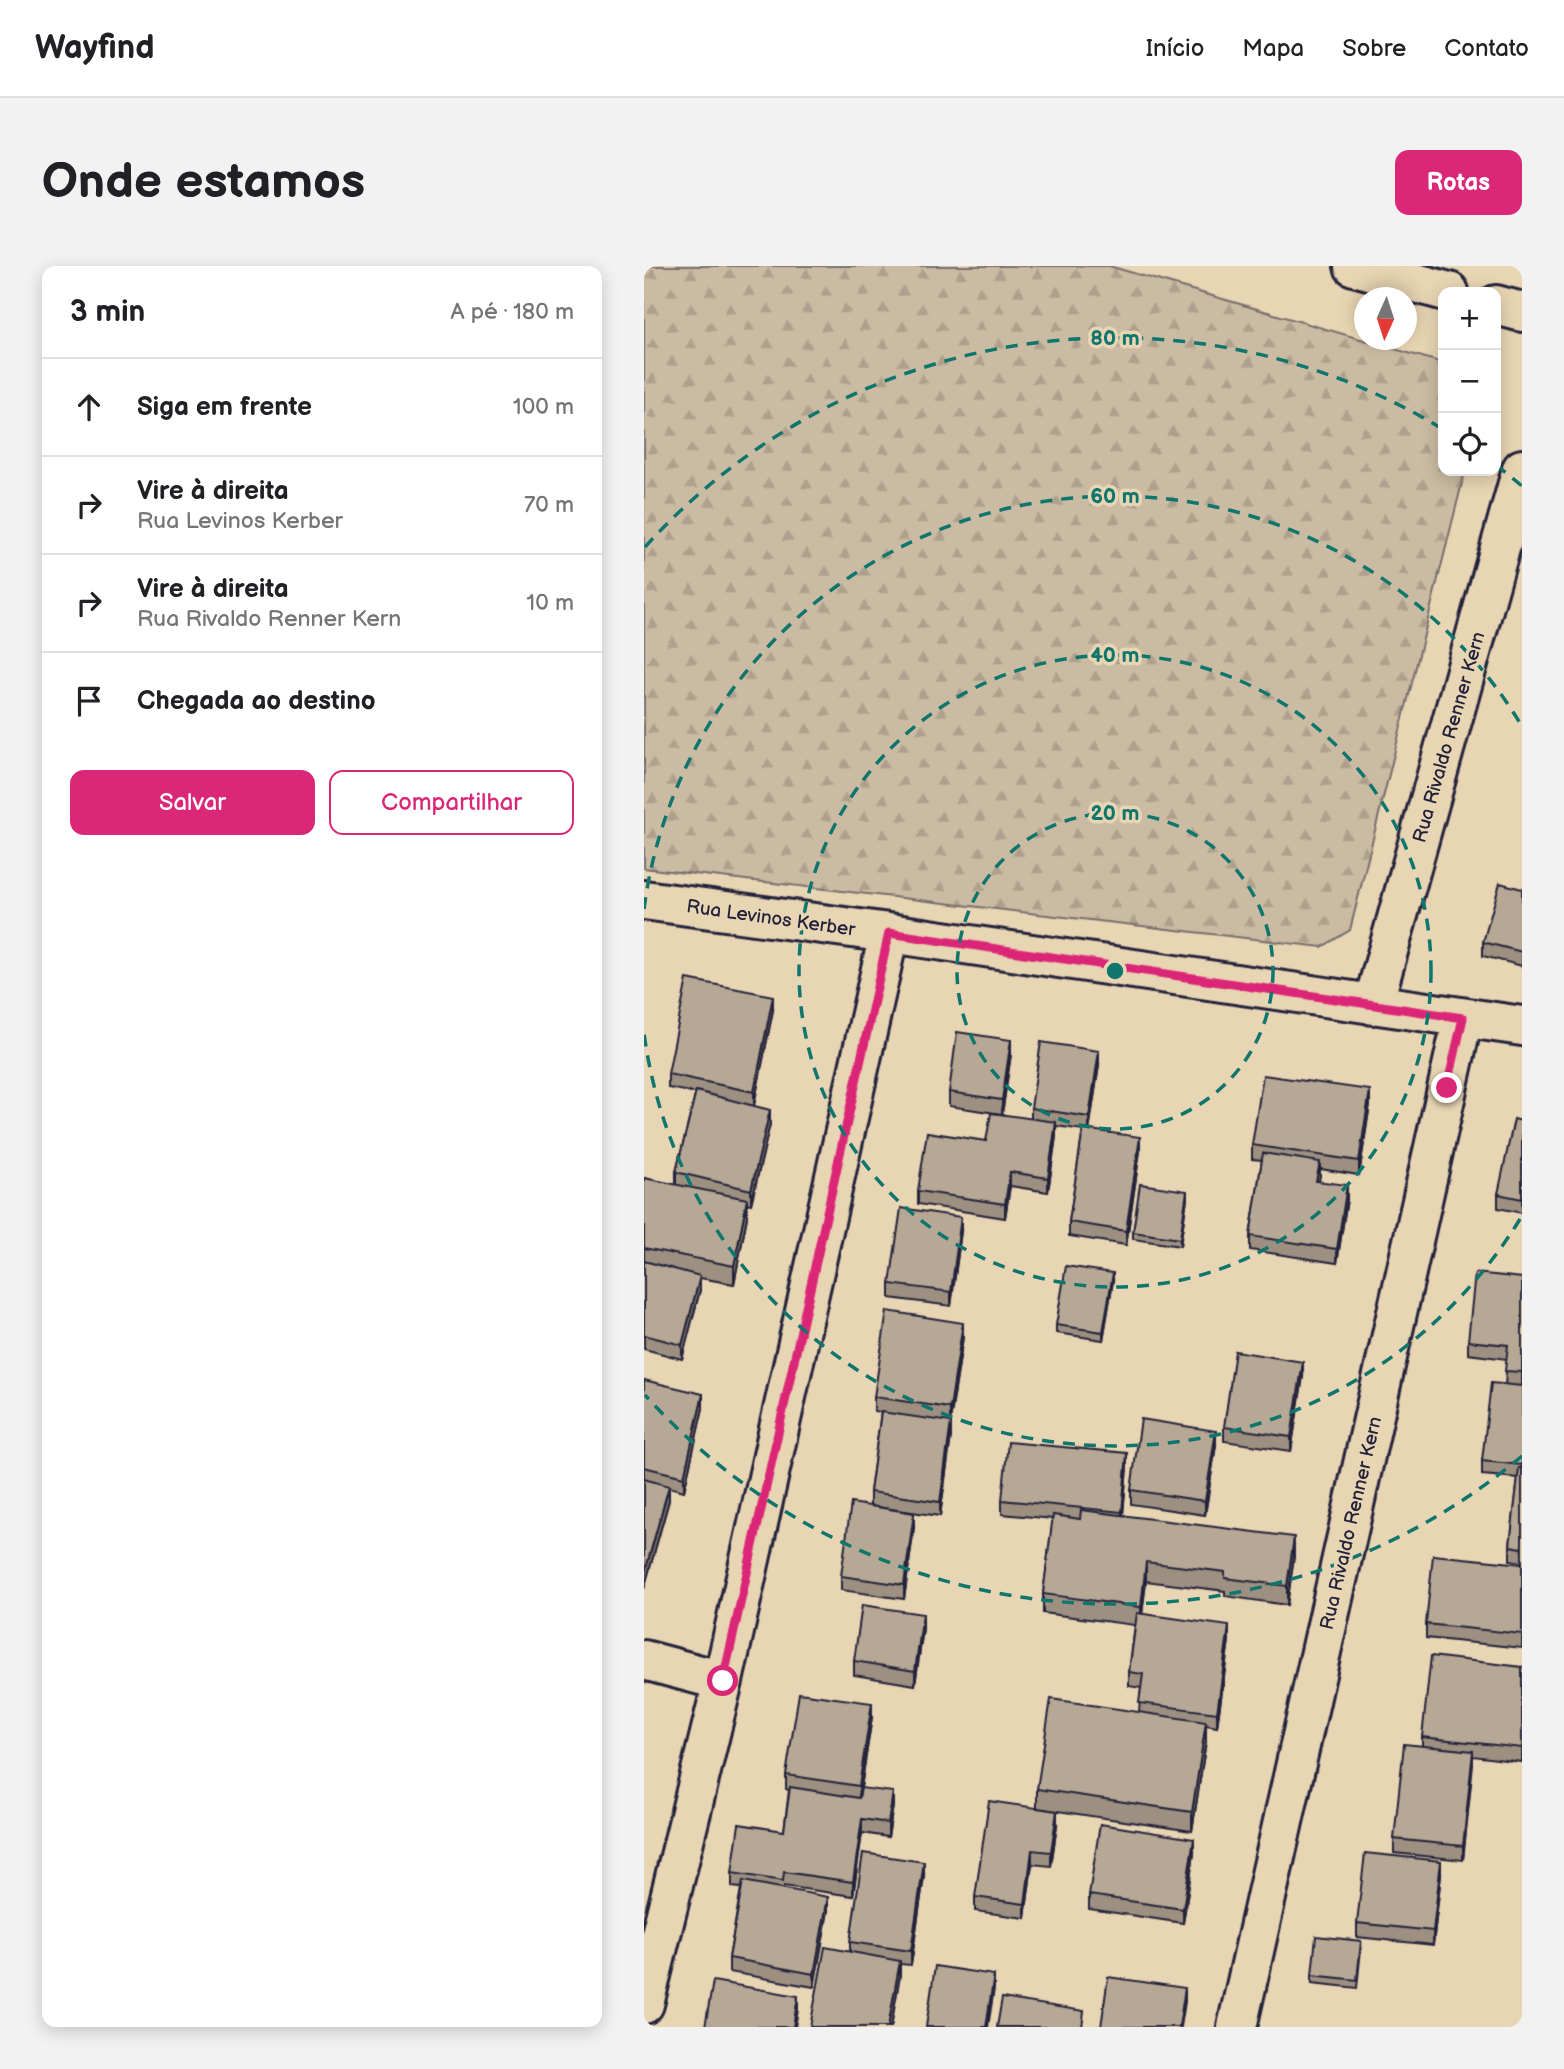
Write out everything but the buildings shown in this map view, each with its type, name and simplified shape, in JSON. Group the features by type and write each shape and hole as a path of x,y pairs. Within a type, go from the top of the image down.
{"street":[{"path":"1354,266 1438,289"},
{"path":"1501,306 1522,312"},
{"name":"Rua Rivaldo Renner Kern","path":"1373,1005 1522,469"},
{"name":"Rua Levinos Kerber","path":"644,900 889,933 1522,1026"},
{"path":"644,2004 723,1681 889,933"},
{"name":"Rua Rivaldo Renner Kern","path":"1237,2027 1463,1018"},
{"path":"644,1660 723,1681"}],"green space":[{"path":"644,266 1109,266 1354,337 1354,350 1398,350 1438,362 1438,476 1464,476 1350,930 1322,947 644,868"}],"route":[{"path":"723,1681 889,933 1463,1018 1447,1088"}]}
